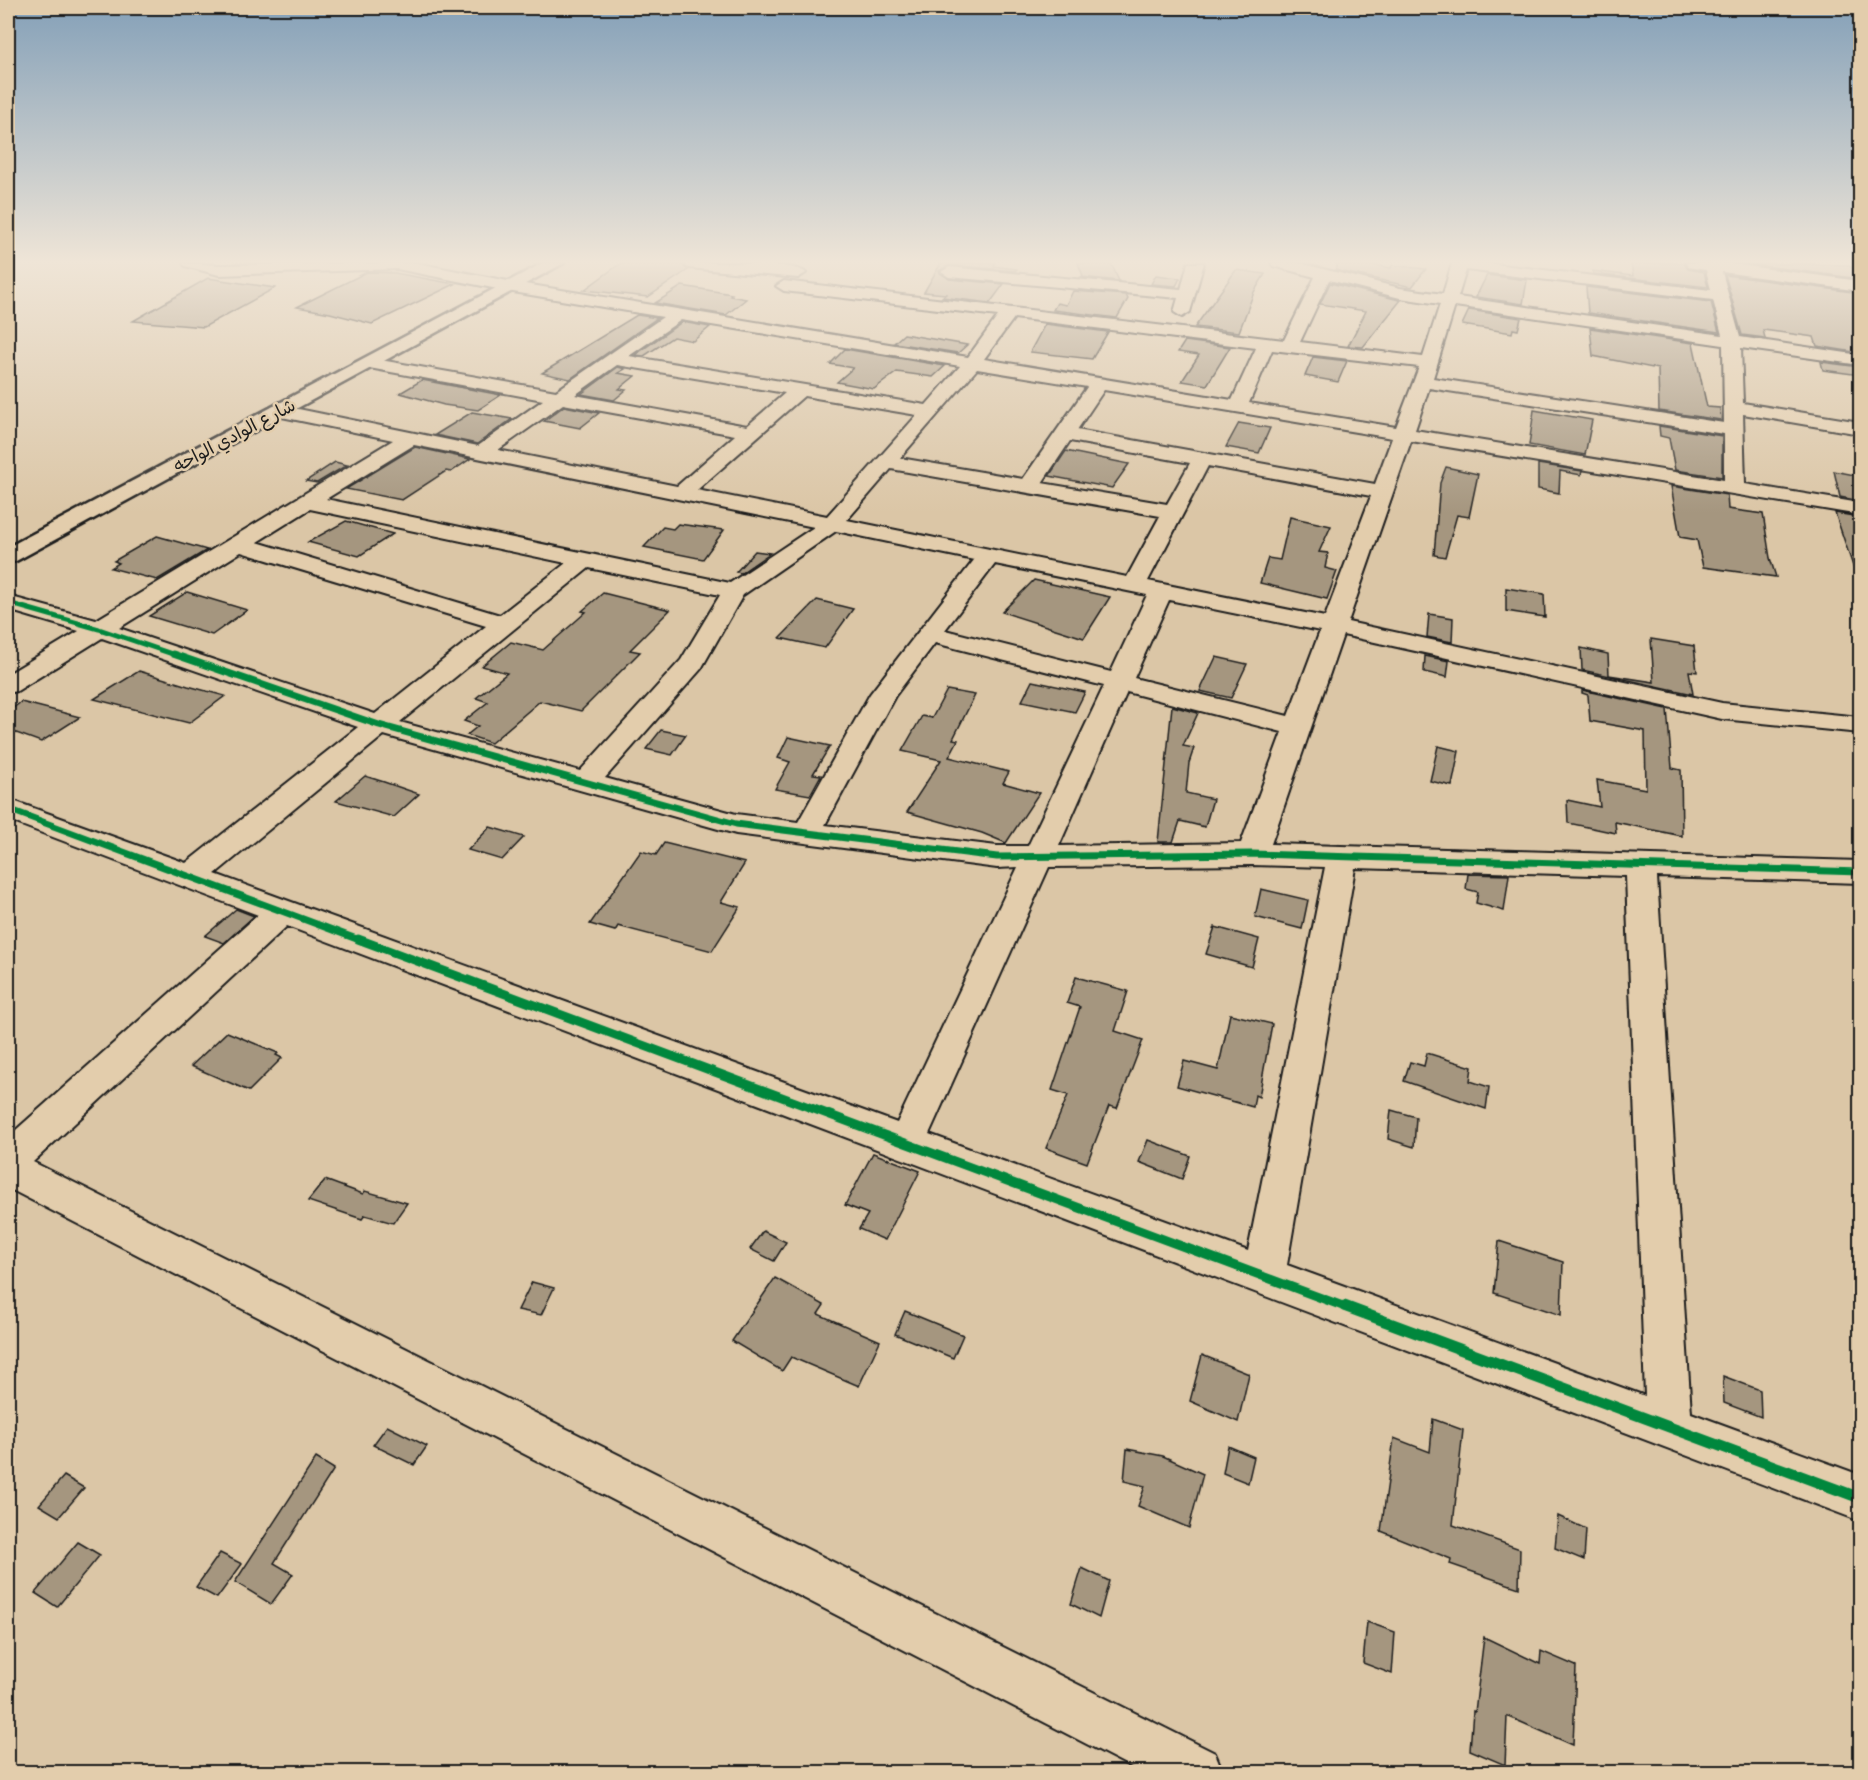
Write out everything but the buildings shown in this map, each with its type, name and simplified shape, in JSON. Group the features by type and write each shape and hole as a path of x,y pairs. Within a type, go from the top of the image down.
{"main road":[{"name":"شارع الوادي الواحه","path":"8,556 401,346"}],"street":[{"path":"482,452 633,346"},
{"path":"878,346 1860,509"},
{"path":"586,782 692,664 734,591 832,524 985,346"},
{"path":"1239,405 1265,346"},
{"path":"1289,346 1734,430"},
{"path":"1252,854 1434,346"},
{"path":"1732,346 1735,488"},
{"path":"1766,346 1860,360"},
{"path":"614,359 930,411"},
{"path":"369,363 750,432"},
{"path":"1029,486 1100,382"},
{"path":"681,493 799,390"},
{"path":"1733,407 1860,428"},
{"path":"279,411 1334,626 1722,711 1860,725"},
{"path":"1065,434 1383,492"},
{"path":"8,685 411,438"},
{"path":"906,1143 1119,682 1147,588 1174,512 1202,459"},
{"path":"886,462 1174,512"},
{"path":"307,502 734,591"},
{"path":"239,544 504,624"},
{"path":"806,833 883,694 989,556"},
{"path":"190,877 584,560"},
{"path":"8,603 99,629 379,725 736,824 997,857 1252,854 1860,872"},
{"path":"929,634 1298,727"},
{"path":"8,809 1860,1498"},
{"path":"1264,1276 1342,856"},
{"path":"1641,865 1669,1427"},
{"path":"8,1161 283,911"},
{"path":"8,1169 1196,1773"}],"cycle path":[{"path":"8,603 99,629 379,725 736,824 997,857 1252,854 1860,872"},
{"path":"8,809 1860,1498"}]}
